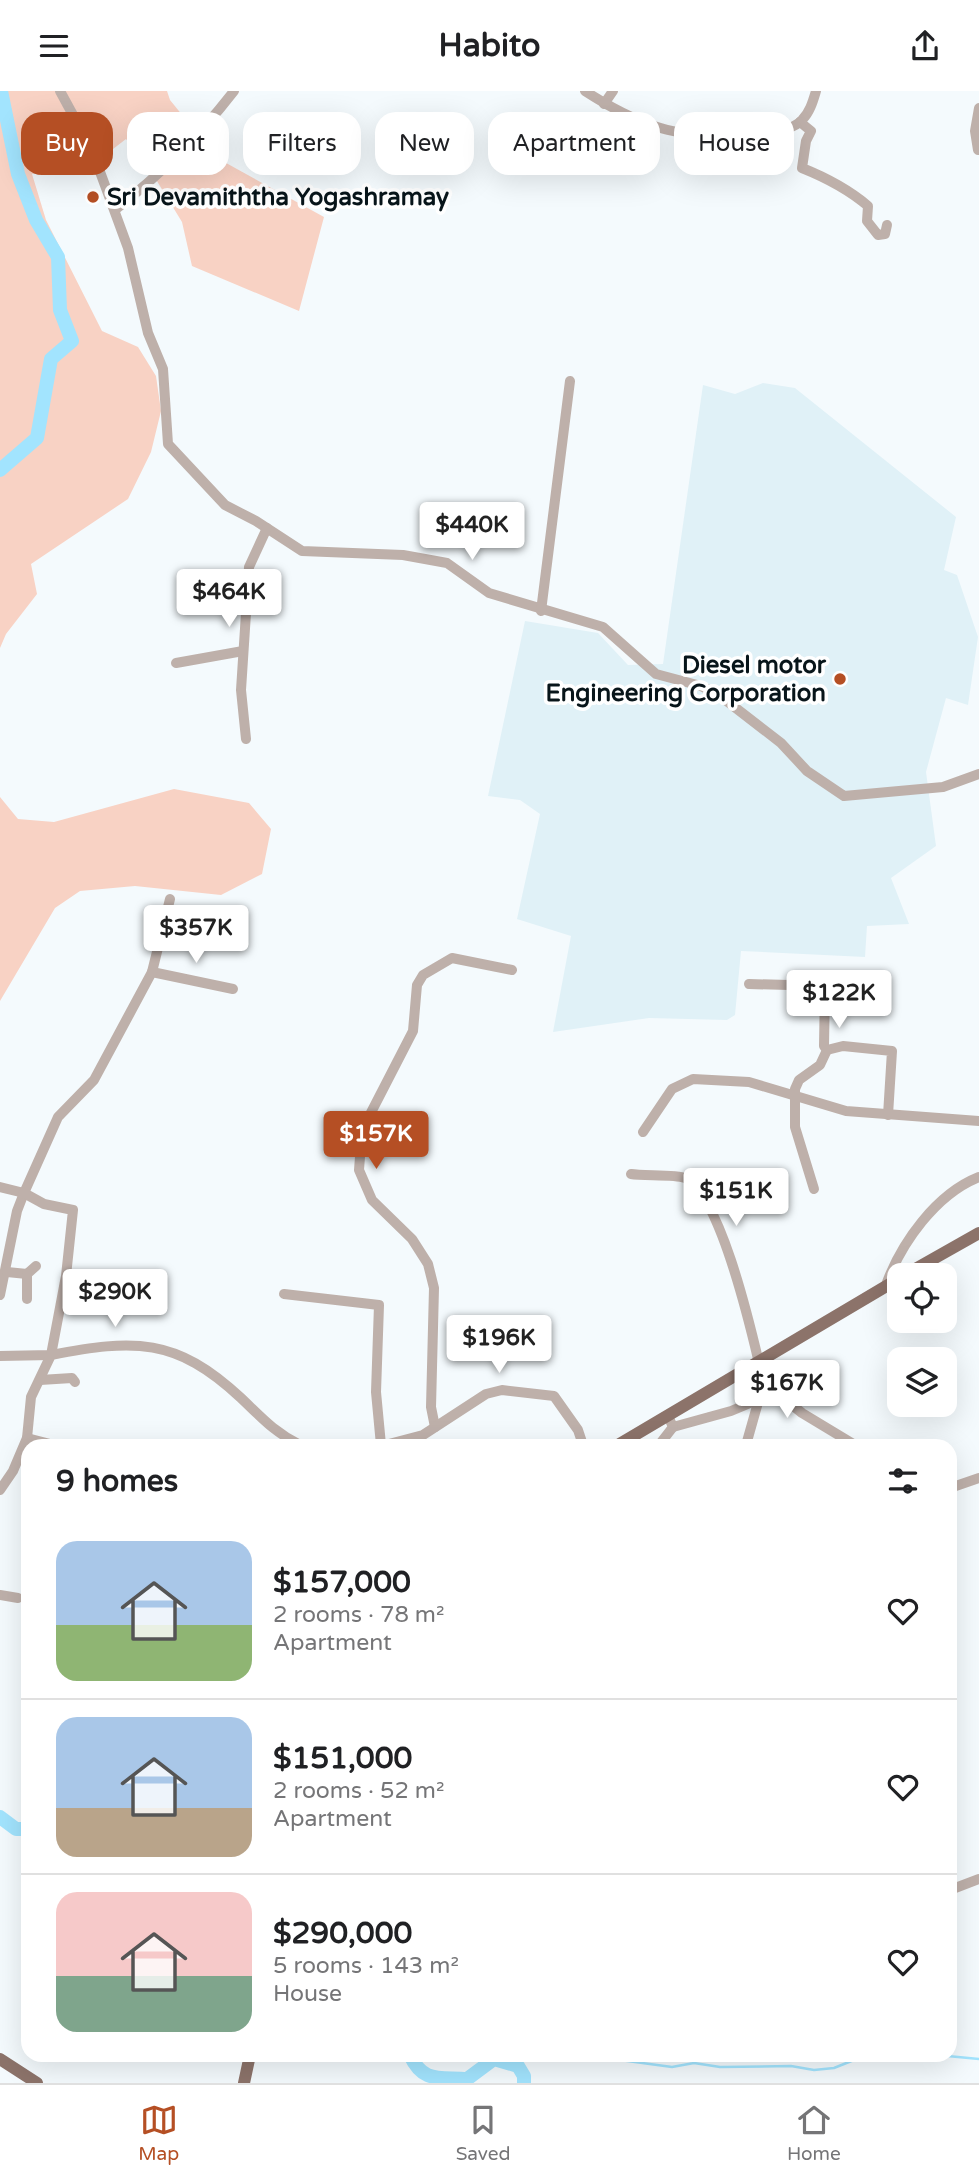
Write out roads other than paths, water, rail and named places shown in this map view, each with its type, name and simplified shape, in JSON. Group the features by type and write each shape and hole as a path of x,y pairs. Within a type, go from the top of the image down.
{"main road":[{"path":"926,1263 979,1233"},
{"path":"632,1439 671,1422 886,1285"},
{"path":"0,2059 37,2083"},
{"path":"244,2083 248,2062"}],"street":[{"path":"60,91 79,124 116,209 148,333 163,369 169,444 225,505 302,551 403,555 447,563 489,593 541,611 603,627 656,674 701,686 719,695 781,743 807,771 844,796 943,787 979,774"},
{"path":"116,209 144,187 209,122 234,91"},
{"path":"585,91 620,113 690,137 767,134 800,122 816,91"},
{"path":"604,104 613,91"},
{"path":"977,106 974,142 978,150"},
{"path":"800,122 811,131 806,141 802,168 834,181 868,206 867,221 878,235 885,234 887,225"},
{"path":"541,611 570,381"},
{"path":"246,739 241,690 249,567 267,528"},
{"path":"176,663 243,651"},
{"path":"0,1295 7,1272 17,1211 24,1193 58,1117 94,1080 152,972 170,899"},
{"path":"160,935 232,944"},
{"path":"435,1427 431,1407 433,1288 428,1264 412,1240 372,1200 359,1170 362,1130 413,1031 416,985 423,975 452,958 512,970"},
{"path":"152,972 233,989"},
{"path":"749,984 825,986 824,1046 827,1050"},
{"path":"827,1050 843,1046 892,1051 888,1115"},
{"path":"814,1189 794,1127 797,1097 795,1089 799,1080 820,1065 827,1050"},
{"path":"643,1132 672,1089 693,1079 749,1082 846,1111 979,1121"},
{"path":"631,1174 684,1178 696,1188 721,1231 763,1361 776,1392 802,1413 845,1439"},
{"path":"886,1285 894,1263 918,1228 959,1185 979,1177"},
{"path":"0,1187 24,1193 44,1204 73,1210 66,1276 51,1355 31,1397 27,1439"},
{"path":"7,1272 27,1274 36,1266"},
{"path":"27,1274 27,1299"},
{"path":"284,1294 379,1305 376,1392 382,1439"},
{"path":"0,1356 51,1355 109,1344 169,1349 192,1360 240,1397 275,1432 288,1439"},
{"path":"40,1380 72,1378 75,1382"},
{"path":"407,1439 423,1435 486,1394 502,1390 538,1392 554,1396 563,1405 581,1439"},
{"path":"662,1439 671,1422 776,1392"},
{"path":"748,1439 759,1399"},
{"path":"0,1490 21,1453"},
{"path":"957,1486 979,1478"},
{"path":"957,1490 963,1485"},
{"path":"0,1595 18,1598"},
{"path":"957,1887 979,1879"}],"waterway":[{"path":"0,470 37,438 51,359 72,341 60,310 58,257 36,220 18,174 1,91"},
{"path":"0,1817 16,1829 21,1829"},
{"path":"957,2057 979,2059"},
{"path":"414,2062 420,2070 432,2077 467,2079 490,2062"},
{"path":"504,2062 518,2066 524,2076 524,2083"},
{"path":"635,2062 672,2067 694,2063 720,2067 791,2066 814,2070 834,2068 849,2062"}],"place":[{"name":"Sri Devamiththa Yogashramay","path":"93,197"},
{"name":"Diesel motor Engineering Corporation","path":"840,679"}]}
